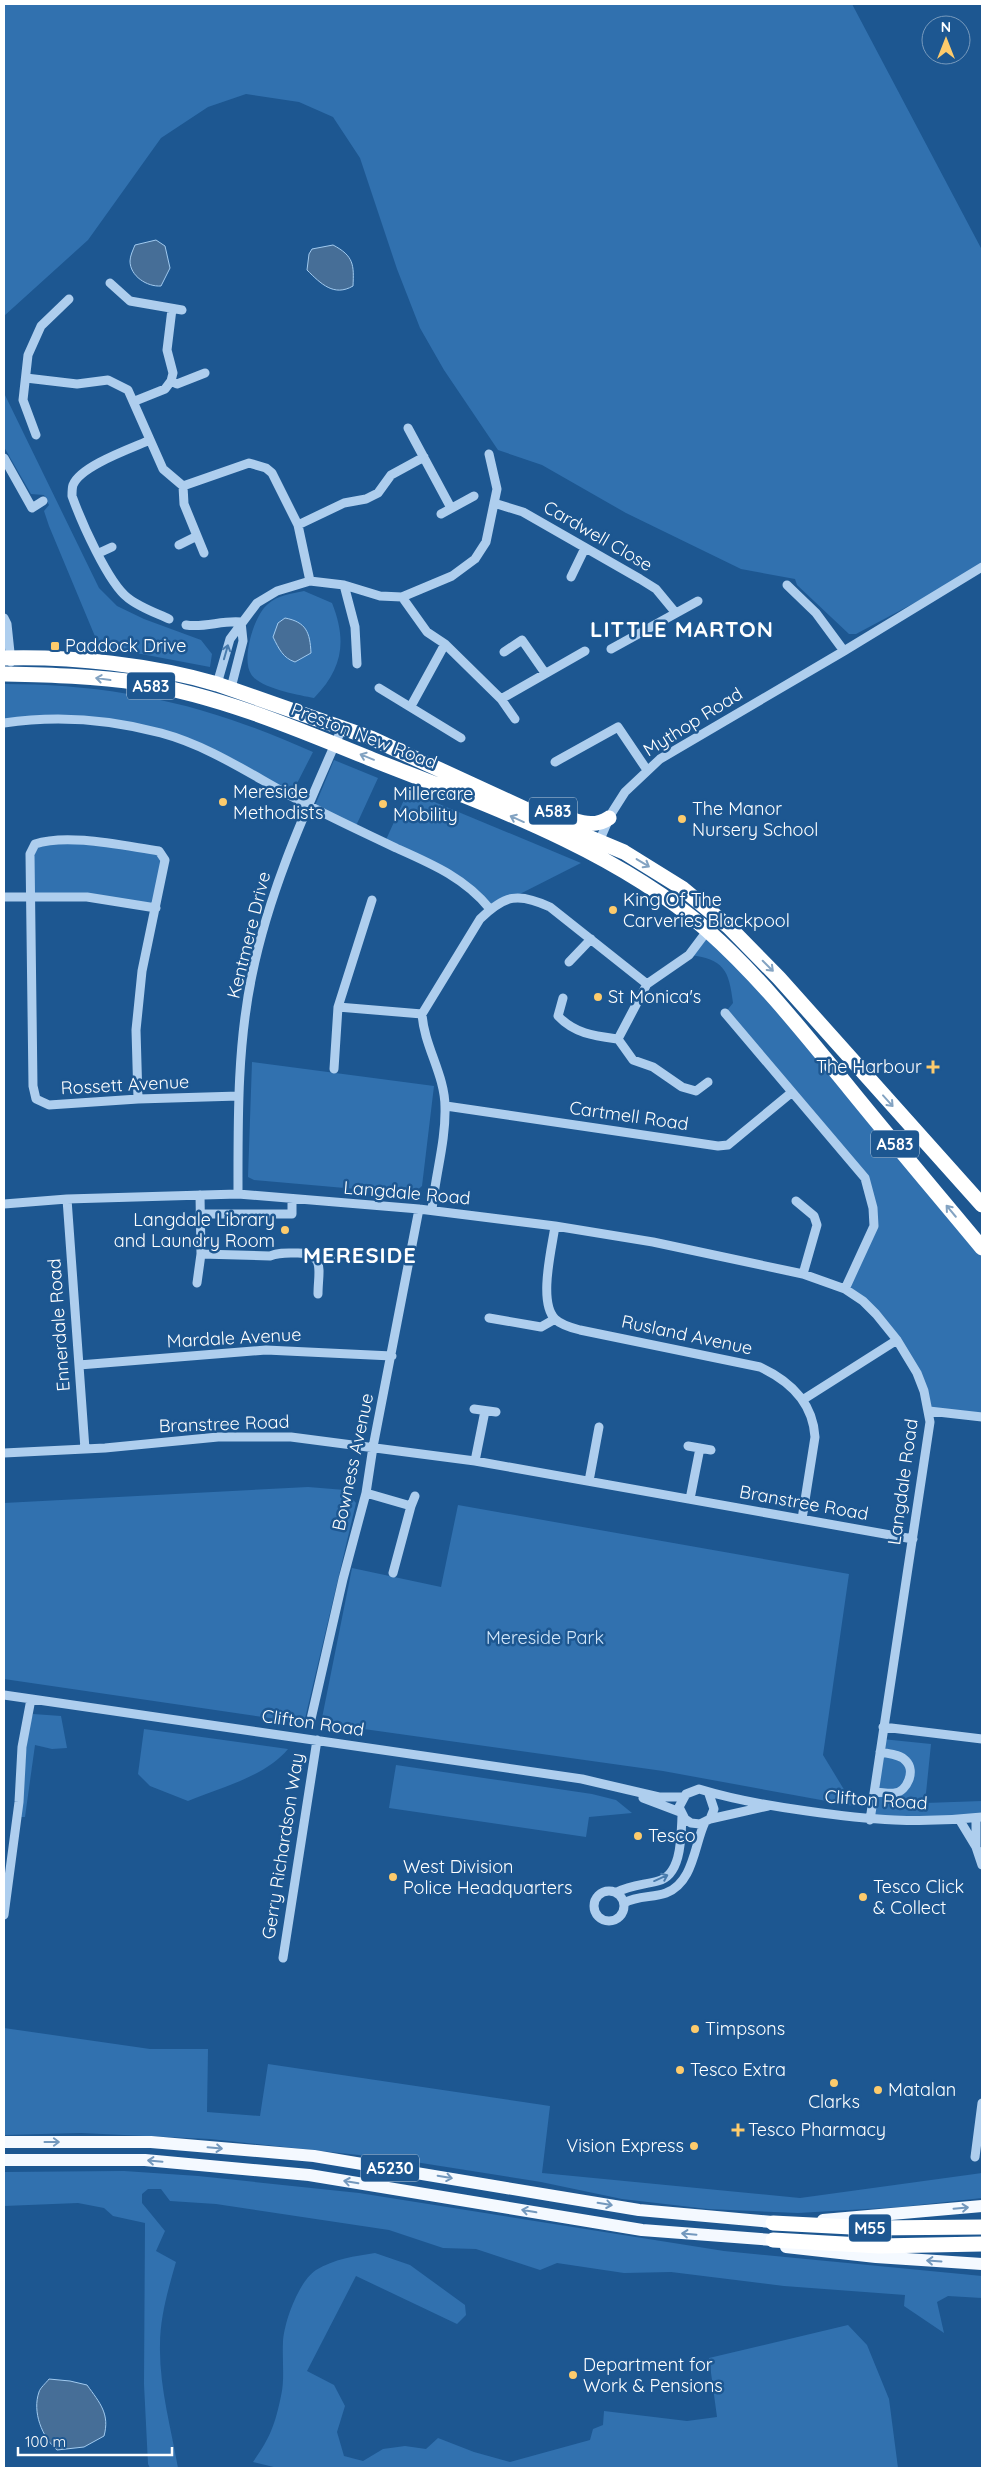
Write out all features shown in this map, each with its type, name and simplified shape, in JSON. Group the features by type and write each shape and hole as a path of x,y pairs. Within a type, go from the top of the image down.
{"highway":[{"name":"Preston New Road","path":"7,657 139,668 193,677 343,726 562,826 600,840 624,852 682,888 729,928 780,978 982,1205"},
{"name":"Preston New Road","path":"8,674 56,675 140,683 235,708 335,744 455,792 593,855 669,899 707,931 774,998 982,1248"},
{"path":"202,699 223,688 235,708"},
{"name":"A583","path":"497,795 514,794 584,824 598,824 609,818"},
{"name":"M55","path":"773,2223 871,2228 982,2227"},
{"name":"M55","path":"773,2240 879,2246 982,2244"}],"main road":[{"name":"A5230","path":"4,2142 151,2142 314,2156 639,2210 773,2223"},
{"name":"A5230","path":"4,2160 145,2160 309,2175 642,2230 773,2240"},
{"path":"773,2223 982,2206"},
{"path":"721,2237 813,2251 982,2264"}],"street":[{"path":"110,283 130,301 177,310 167,350 173,373 171,382 165,389 135,401"},
{"path":"36,435 23,400 28,355 35,336 48,318 70,299"},
{"path":"171,382 177,384 205,373"},
{"path":"26,378 77,384 108,380 128,390 135,401 163,469 184,486"},
{"path":"408,428 451,508"},
{"path":"150,440 91,467 79,476 72,485 72,496 113,580 128,598 169,619"},
{"path":"223,688 230,638 257,603 266,597 293,585 310,581 344,586 380,596 402,597 452,576 475,559 486,542 497,489 489,454"},
{"path":"298,525 344,503 366,499 378,493 391,475 424,457"},
{"path":"4,458 32,508 43,501"},
{"path":"184,486 241,465 257,464 272,474 298,525 310,581"},
{"path":"184,486 184,504 204,553"},
{"path":"441,514 474,496"},
{"name":"Cardwell Close","path":"494,503 523,512 656,589 675,612"},
{"path":"179,545 197,536"},
{"path":"99,553 112,546"},
{"path":"571,577 586,548"},
{"name":"Mythop Road","path":"593,855 609,818 625,792 647,770 674,749 844,651 982,567"},
{"path":"344,586 355,627 358,664"},
{"path":"787,586 816,613 844,651"},
{"path":"402,597 427,632 445,644 500,699 515,719"},
{"path":"611,650 675,612 698,601"},
{"path":"4,618 7,624 8,674"},
{"path":"186,625 197,626 229,621 241,622"},
{"path":"223,688 243,641 241,622"},
{"path":"504,652 522,640 545,673"},
{"path":"411,706 445,644"},
{"path":"500,699 585,651"},
{"path":"379,688 461,738"},
{"path":"4,723 34,718 97,720 161,733 189,742 307,805 453,874 480,897 490,909"},
{"name":"Kentmere Drive","path":"238,1194 241,1056 252,976 274,889 307,805 343,726"},
{"path":"555,762 618,727 647,770"},
{"path":"31,898 30,854 35,844 46,840 100,842 159,851 165,860 142,971 136,1030 138,1099"},
{"path":"4,898 87,896 156,908"},
{"path":"432,1210 446,1106 438,1070 422,1027 422,1014 480,919 490,909 512,898 525,896 550,907 647,984"},
{"name":"Rossett Avenue","path":"31,898 33,1086 36,1099 50,1105 138,1099 239,1096"},
{"path":"334,1069 338,1007 372,900"},
{"path":"618,1039 647,984 668,972 689,955 707,931"},
{"path":"569,962 590,939"},
{"path":"563,998 558,1016 567,1026 587,1035 618,1039 633,1060 653,1067 682,1087 696,1091 708,1082"},
{"path":"338,1007 422,1014"},
{"path":"725,1013 865,1178 874,1226 845,1289"},
{"name":"Cartmell Road","path":"446,1106 718,1146 728,1145 791,1093"},
{"name":"Langdale Road","path":"4,1204 67,1199 238,1194 432,1210 555,1226 653,1242 803,1274 845,1289 864,1301 897,1340 917,1372 929,1412 929,1434 870,1820"},
{"path":"197,1283 201,1254 200,1195"},
{"path":"201,1214 292,1214 292,1198"},
{"name":"Ennerdale Road","path":"67,1199 85,1449"},
{"path":"796,1201 814,1216 818,1226 803,1274"},
{"name":"Bowness Avenue","path":"311,1719 343,1579 366,1493 373,1447 419,1209"},
{"path":"489,1318 541,1327 555,1319 550,1311 547,1284 555,1226"},
{"path":"201,1254 270,1256 279,1253 311,1254 318,1260 331,1260"},
{"path":"318,1260 318,1294"},
{"name":"Rusland Avenue","path":"555,1319 580,1330 760,1367 779,1376 804,1399 814,1427 815,1437 802,1519"},
{"path":"804,1399 897,1340"},
{"name":"Mardale Avenue","path":"79,1365 266,1350 392,1356"},
{"path":"474,1409 496,1412"},
{"path":"475,1461 485,1411"},
{"path":"929,1412 982,1417"},
{"path":"588,1481 600,1427"},
{"name":"Branstree Road","path":"4,1453 85,1449 218,1437 291,1437 475,1461 912,1539"},
{"path":"688,1446 711,1450"},
{"path":"690,1499 700,1448"},
{"path":"366,1493 412,1506"},
{"path":"393,1573 415,1496"},
{"name":"Clifton Road","path":"4,1694 582,1779 659,1797 682,1797 695,1790 768,1806 870,1820 918,1822 979,1817"},
{"path":"4,1915 19,1802 22,1747 31,1699"},
{"path":"884,1727 982,1739"},
{"name":"Gerry Richardson Way","path":"283,1958 317,1740"},
{"path":"875,1792 898,1792 905,1787 909,1778 909,1768 906,1760 900,1756 880,1752"},
{"name":"Clifton Road","path":"617,1787 681,1814 691,1823 768,1806"},
{"path":"624,1903 632,1898 666,1893 683,1880 690,1868 698,1838 714,1803 709,1794"},
{"path":"617,1892 624,1903 624,1911 616,1919 606,1921 597,1915 594,1903 599,1893 604,1891 617,1892 639,1883 665,1878 673,1871 678,1851 682,1797"},
{"path":"976,1847 979,1817"},
{"path":"959,1819 976,1847 982,1865"},
{"path":"974,2158 982,2103"}],"green space":[{"path":"4,4 852,4 982,250 982,567 856,634 849,634 797,585 795,579 741,569 626,513 542,465 498,450 444,370 420,328 397,269 360,158 333,117 299,102 246,94 208,107 161,138 88,240 4,316"},
{"path":"4,393 99,588 117,606 144,619 201,640 212,654 210,667 99,646 49,526 44,511 49,505 44,495 31,494 4,447"},
{"path":"304,591 332,603 340,630 341,642 336,665 324,687 314,698 270,687 255,679 248,667 247,658 254,627 258,617 268,604 285,595"},
{"path":"4,684 66,686 157,699 217,715 263,731 313,752 290,797 189,742 97,720 4,723"},
{"path":"334,760 378,778 355,828 314,808"},
{"path":"408,791 581,863 490,909 453,874 385,842"},
{"path":"46,840 159,851 165,860 156,908 123,901 31,898 35,844"},
{"path":"707,931 982,1248 982,1417 929,1411 924,1391 897,1340 845,1289 874,1226 865,1178 725,1013 733,1003 727,974 717,963 689,955"},
{"path":"252,1062 434,1086 422,1186 413,1194 254,1180 248,1177"},
{"path":"308,1487 345,1490 356,1503 304,1723 4,1679 4,1503"},
{"name":"Mereside Park","path":"458,1505 849,1574 823,1755 854,1806 663,1771 321,1723 352,1568 441,1587"},
{"path":"33,1714 61,1716 67,1748 52,1749 35,1745 25,1817 20,1817 28,1729"},
{"path":"144,1729 288,1749 278,1759 255,1774 188,1801 150,1786 138,1774"},
{"path":"882,1739 931,1744 925,1803 982,1801 982,1817 870,1820"},
{"path":"396,1765 592,1794 616,1800 632,1813 589,1817 586,1837 389,1808"},
{"path":"4,2028 150,2049 208,2049 207,2112 260,2116 268,2064 550,2106 542,2173 800,2198 982,2173 982,2198 900,2207 798,2213 708,2209 622,2199 541,2182 396,2159 210,2139 81,2133 4,2135"},
{"path":"124,2171 198,2176 359,2193 724,2251 982,2276 982,2298 948,2296 937,2302 944,2333 904,2306 905,2295 784,2286 671,2272 624,2273 557,2263 540,2270 476,2249 443,2248 389,2230 216,2204 170,2201 161,2189 148,2189 142,2194 142,2203 165,2231 156,2251 176,2262 163,2314 160,2335 160,2360 163,2391 178,2468 150,2468 148,2464 144,2384 145,2223 113,2216 104,2208 78,2203 4,2206 4,2172"},
{"path":"375,2253 410,2265 465,2305 466,2315 457,2324 356,2276 307,2371 334,2385 345,2406 337,2432 344,2456 363,2461 383,2449 405,2446 426,2449 438,2438 474,2452 510,2462 590,2440 593,2429 603,2425 604,2411 687,2421 717,2417 709,2358 848,2325 867,2345 889,2399 898,2468 278,2468 253,2462 268,2438 276,2415 283,2383 284,2334 289,2313 298,2292 310,2275 323,2266 345,2258"}],"shaded area":[{"path":"156,240 165,246 170,268 161,286 150,285 140,280 133,271 130,261 135,245"},
{"path":"333,245 349,257 353,267 353,286 346,289 340,290 328,287 307,270 309,254 312,249"},
{"path":"285,618 298,622 306,629 308,634 311,653 295,662 284,655 273,637 278,623"},
{"path":"49,2379 87,2385 100,2403 105,2415 106,2428 104,2436 84,2447 57,2450 52,2445 40,2424 37,2408 40,2390"}],"place":[{"name":"Paddock Drive","path":"55,646"},
{"name":"Mereside Methodists","path":"223,802"},
{"name":"Millercare Mobility","path":"383,804"},
{"name":"The Manor Nursery School","path":"682,819"},
{"name":"King Of The Carveries Blackpool","path":"613,910"},
{"name":"St Monica's","path":"598,997"},
{"name":"The Harbour","path":"933,1067"},
{"name":"Langdale Library and Laundry Room","path":"285,1230"},
{"name":"Tesco","path":"638,1836"},
{"name":"West Division Police Headquarters","path":"393,1877"},
{"name":"Tesco Click & Collect","path":"863,1897"},
{"name":"Timpsons","path":"695,2029"},
{"name":"Tesco Extra","path":"680,2070"},
{"name":"Clarks","path":"834,2083"},
{"name":"Matalan","path":"878,2090"},
{"name":"Tesco Pharmacy","path":"738,2130"},
{"name":"Vision Express","path":"694,2146"},
{"name":"Department for Work & Pensions","path":"573,2375"}],"district":[{"name":"LITTLE MARTON","path":"682,629"},
{"name":"MERESIDE","path":"360,1255"}]}
